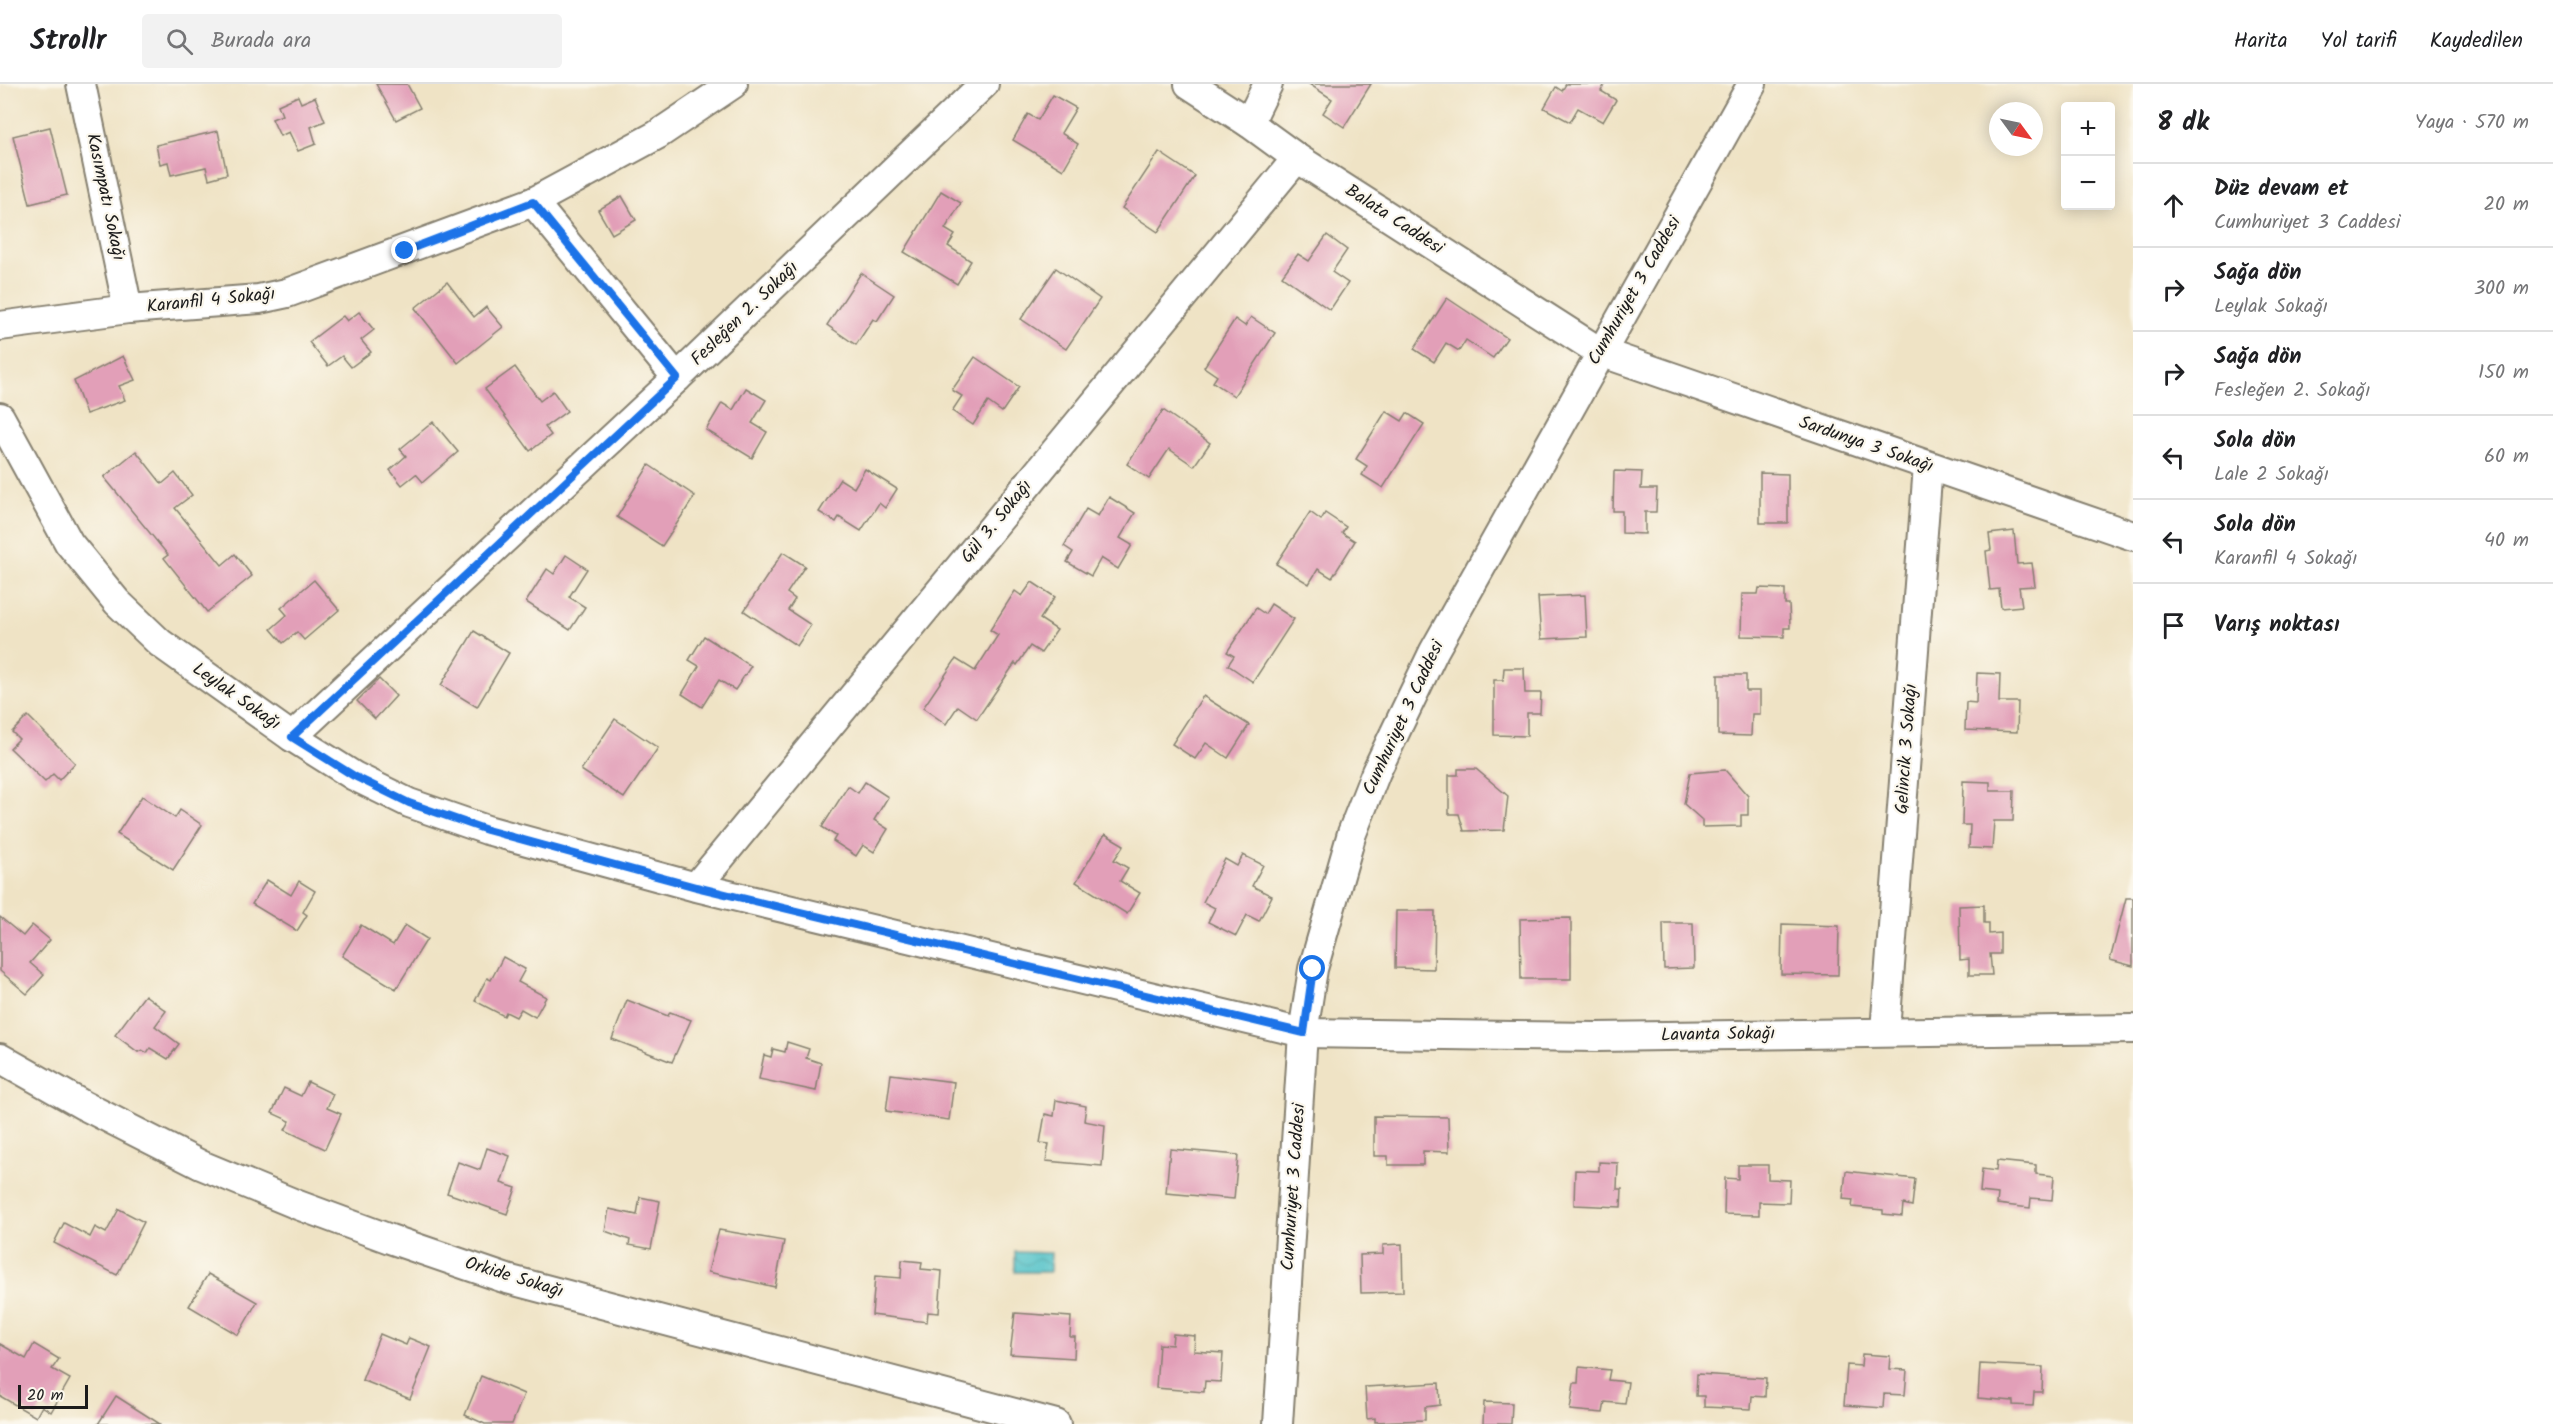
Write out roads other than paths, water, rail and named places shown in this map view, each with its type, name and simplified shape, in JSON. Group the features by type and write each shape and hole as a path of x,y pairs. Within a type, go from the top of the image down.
{"street":[{"name":"Kasımpatı Sokağı","path":"81,84 128,309"},
{"name":"Karanfil 4 Sokağı","path":"0,326 128,309 259,299 287,292 533,202 657,135 733,84"},
{"name":"Fesleğen 2. Sokağı","path":"292,737 677,378 984,84"},
{"name":"Balata Caddesi","path":"1189,84 1250,123 1297,158 1600,352"},
{"path":"1250,123 1268,84"},
{"name":"Cumhuriyet 3 Caddesi","path":"1278,1424 1304,1033 1316,958 1352,833 1376,772 1434,651 1752,84"},
{"name":"Gül 3. Sokağı","path":"696,887 1297,158"},
{"path":"533,202 677,378"},
{"name":"Sardunya 3 Sokağı","path":"1600,352 2133,536"},
{"name":"Leylak Sokağı","path":"0,417 69,543 117,602 160,644 292,737 354,776 409,803 487,830 696,887 1304,1033"},
{"name":"Gelincik 3 Sokağı","path":"1885,1031 1928,466"},
{"name":"Lavanta Sokağı","path":"1304,1033 1598,1037 2133,1029"},
{"name":"Orkide Sokağı","path":"0,1058 83,1105 201,1165 298,1205 390,1239 507,1279 1056,1424"}],"water":[{"path":"1015,1252 1051,1253 1050,1272 1015,1272"}]}
